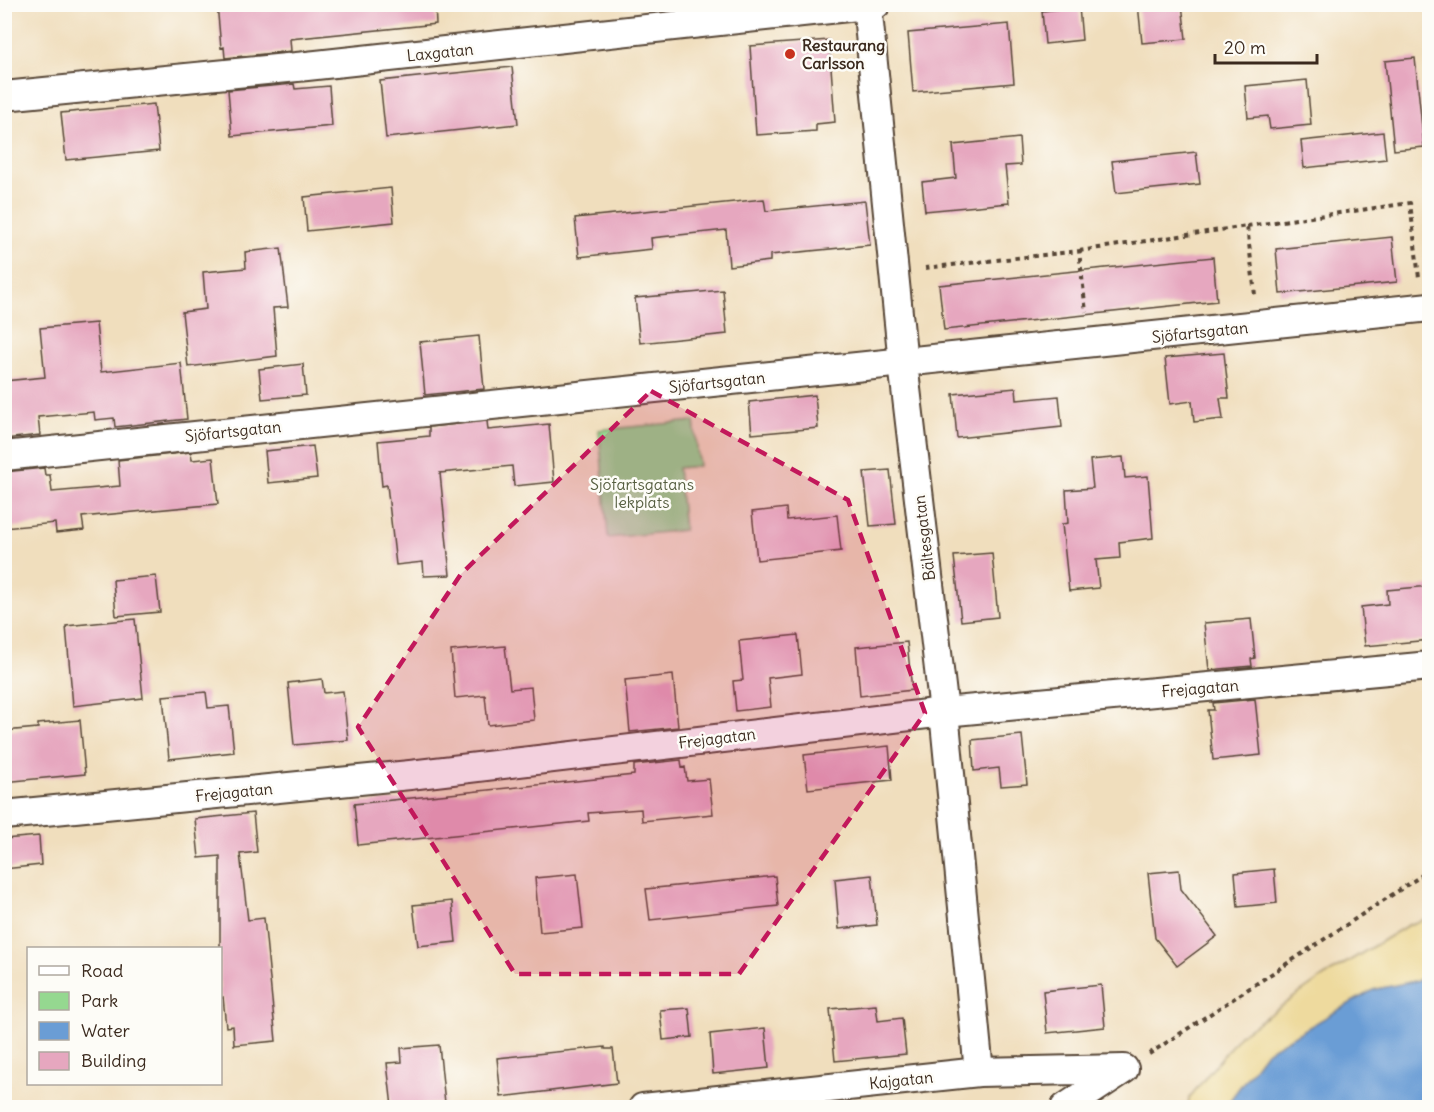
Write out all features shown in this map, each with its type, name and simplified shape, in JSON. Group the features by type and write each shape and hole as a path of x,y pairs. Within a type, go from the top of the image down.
{"street":[{"name":"Laxgatan","path":"4,96 307,66 870,5"},
{"name":"Bältesgatan","path":"870,5 903,363 944,712 979,1072"},
{"name":"Sjöfartsgatan","path":"4,456 903,363 1425,297"},
{"name":"Frejagatan","path":"4,815 410,774 944,712 1430,666"},
{"name":"Kajgatan","path":"643,1107 979,1072 1124,1069"},
{"path":"1065,1107 1124,1069"}],"path":[{"path":"915,268 1079,251 1410,203 1425,297"},
{"path":"1248,226 1256,303"},
{"path":"1079,251 1088,323"},
{"path":"1124,1069 1195,1025 1430,870"}],"highlighted area":[{"path":"651,391 848,500 925,713 739,974 515,974 358,727 461,574"}],"green space":[{"name":"Sjöfartsgatans lekplats","path":"694,421 699,466 678,468 684,530 608,538 599,430"}],"sand":[{"path":"1429,918 1429,978 1373,990 1266,1052 1225,1107 1188,1108 1189,1098 1240,1035 1323,977 1408,925"}],"water":[{"path":"1429,978 1429,1107 1225,1107 1266,1052 1373,990"}],"building":[{"path":"217,4 435,4 436,24 290,39 291,51 225,58 224,47 221,48"},
{"path":"1138,4 1182,4 1186,39 1142,43"},
{"path":"1079,7 1082,40 1045,44 1042,11"},
{"path":"1009,24 1014,83 913,92 908,33"},
{"path":"829,40 835,122 816,124 816,131 756,135 750,46"},
{"path":"1415,58 1424,147 1394,150 1385,61"},
{"path":"512,67 518,124 386,138 380,81"},
{"path":"1307,80 1311,125 1270,129 1268,116 1248,118 1245,86"},
{"path":"294,84 295,89 329,86 332,126 232,136 228,90"},
{"path":"154,104 159,151 66,160 61,113"},
{"path":"1383,132 1386,159 1304,168 1301,141"},
{"path":"1019,138 1021,165 1005,166 1009,203 925,211 922,182 956,178 953,145"},
{"path":"1196,152 1200,184 1116,193 1112,161"},
{"path":"391,188 394,222 307,231 304,197"},
{"path":"764,199 766,211 865,201 870,245 770,255 770,261 729,266 726,230 651,238 652,249 579,257 575,218"},
{"path":"1392,237 1397,282 1280,294 1276,249"},
{"path":"281,248 288,307 273,308 277,356 188,367 182,312 206,309 203,272 246,268 245,252"},
{"path":"1213,257 1217,301 944,330 939,285"},
{"path":"723,290 727,334 640,343 635,298"},
{"path":"96,323 101,372 181,363 187,419 115,427 114,418 95,420 94,412 38,417 40,435 4,439 4,381 45,377 40,328"},
{"path":"479,336 484,389 425,395 420,342"},
{"path":"1224,353 1229,398 1220,398 1223,419 1194,422 1192,401 1170,404 1165,358"},
{"path":"303,364 306,395 262,399 259,369"},
{"path":"1016,388 1017,400 1059,396 1062,427 957,438 953,394"},
{"path":"815,395 818,428 752,434 749,402"},
{"path":"487,421 488,430 549,424 554,482 514,486 512,466 440,473 450,575 424,576 423,562 396,565 387,485 382,486 378,441 429,436 429,427"},
{"path":"313,446 317,478 268,483 265,451"},
{"path":"191,452 192,460 213,458 218,504 82,517 84,530 56,533 55,523 4,528 4,472 44,468 45,475 50,475 52,492 120,486 118,460"},
{"path":"1123,457 1125,478 1148,476 1153,538 1119,542 1120,558 1096,560 1099,588 1069,591 1062,524 1068,523 1066,490 1093,488 1090,460"},
{"path":"890,470 896,524 870,526 864,472"},
{"path":"786,508 787,520 837,515 841,551 757,560 752,512"},
{"path":"992,553 998,617 961,621 954,556"},
{"path":"156,576 160,612 116,616 113,580"},
{"path":"1430,586 1430,640 1365,646 1361,607 1388,604 1387,590"},
{"path":"135,619 143,698 73,706 66,626"},
{"path":"1251,619 1255,658 1251,659 1252,666 1209,670 1204,623"},
{"path":"798,635 802,674 768,678 771,707 736,711 733,681 743,680 739,641"},
{"path":"907,642 912,690 860,696 856,647"},
{"path":"505,646 510,689 531,687 534,720 488,725 485,695 455,698 451,651"},
{"path":"673,675 678,727 630,732 625,680"},
{"path":"322,679 324,693 343,691 348,740 294,745 288,683"},
{"path":"206,692 208,708 229,706 234,752 169,759 163,696"},
{"path":"1255,699 1261,755 1213,760 1208,710 1214,710 1213,703"},
{"path":"80,720 85,774 4,782 4,731 38,728 38,724"},
{"path":"1022,735 1027,784 1001,786 999,768 974,771 972,740"},
{"path":"889,746 892,780 808,789 804,755"},
{"path":"681,760 682,768 685,767 687,781 709,779 713,814 642,821 641,809 588,813 589,821 358,845 354,804 634,775 634,765"},
{"path":"253,813 257,852 240,854 248,920 264,918 276,1041 234,1045 233,1026 226,1027 222,997 222,947 220,947 220,856 199,858 195,819"},
{"path":"39,836 41,865 4,869 4,839"},
{"path":"1274,869 1277,903 1238,907 1235,873"},
{"path":"1179,870 1181,889 1217,936 1177,966 1155,938 1148,873"},
{"path":"577,874 583,928 540,932 535,878"},
{"path":"872,875 877,925 839,929 835,879"},
{"path":"775,876 778,906 650,920 646,889"},
{"path":"452,901 456,942 418,946 413,905"},
{"path":"1101,985 1105,1027 1047,1033 1043,991"},
{"path":"876,1005 878,1021 902,1018 906,1054 835,1061 830,1009"},
{"path":"689,1008 692,1037 663,1040 660,1010"},
{"path":"765,1028 769,1068 713,1074 710,1034"},
{"path":"439,1045 445,1103 392,1107 387,1063 402,1062 401,1048"},
{"path":"605,1047 605,1049 613,1049 617,1083 501,1097 497,1058"}],"place":[{"name":"Restaurang Carlsson","path":"790,54"}]}
